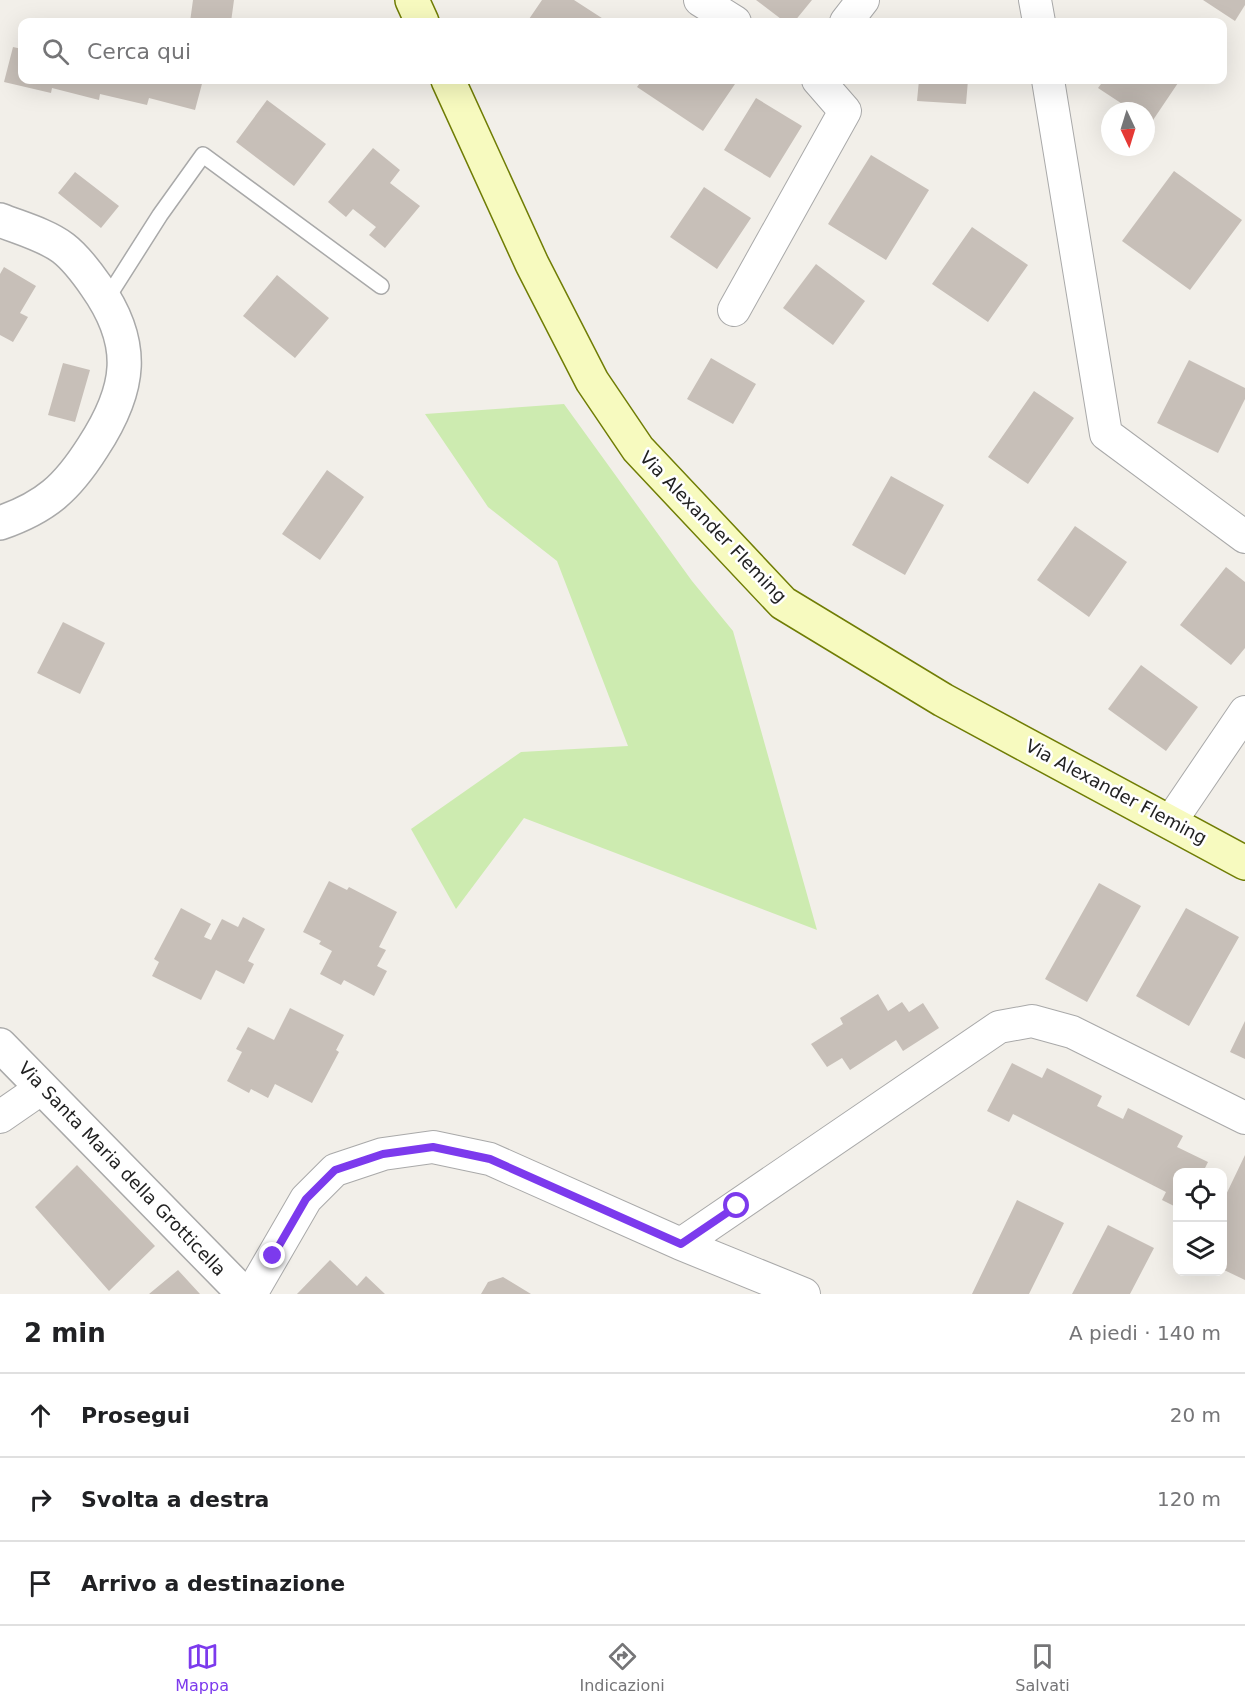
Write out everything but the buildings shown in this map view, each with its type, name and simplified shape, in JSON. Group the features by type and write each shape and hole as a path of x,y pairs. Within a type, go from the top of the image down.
{"main road":[{"path":"412,0 420,18"},
{"name":"Via Alexander Fleming","path":"450,84 532,264 592,381 638,449 783,603 943,700 1245,862"}],"street":[{"path":"700,0 729,18"},
{"path":"849,18 863,0"},
{"path":"1035,0 1038,18"},
{"path":"734,310 845,111 821,84"},
{"path":"1049,84 1106,434 1245,537"},
{"path":"0,220 62,248 87,274 106,300 123,336 125,364 114,409 102,433 77,472 56,495 30,512 0,523"},
{"path":"1171,821 1245,712"},
{"path":"681,1244 999,1027 1032,1021 1072,1032 1245,1119"},
{"name":"Via Santa Maria della Grotticella","path":"0,1045 244,1294"},
{"path":"0,1089 42,1088"},
{"path":"0,1117 42,1088"},
{"path":"251,1294 306,1199 335,1170 383,1154 433,1147 490,1159 681,1244 804,1294"}],"lane":[{"path":"106,300 160,215 202,155 381,286"}],"green space":[{"path":"564,404 692,581 733,631 817,930 524,818 456,909 411,829 521,752 628,746 557,561 488,507 425,414"}],"route":[{"path":"273,1256 306,1199 335,1170 383,1154 433,1147 490,1159 681,1244 737,1206"}]}
